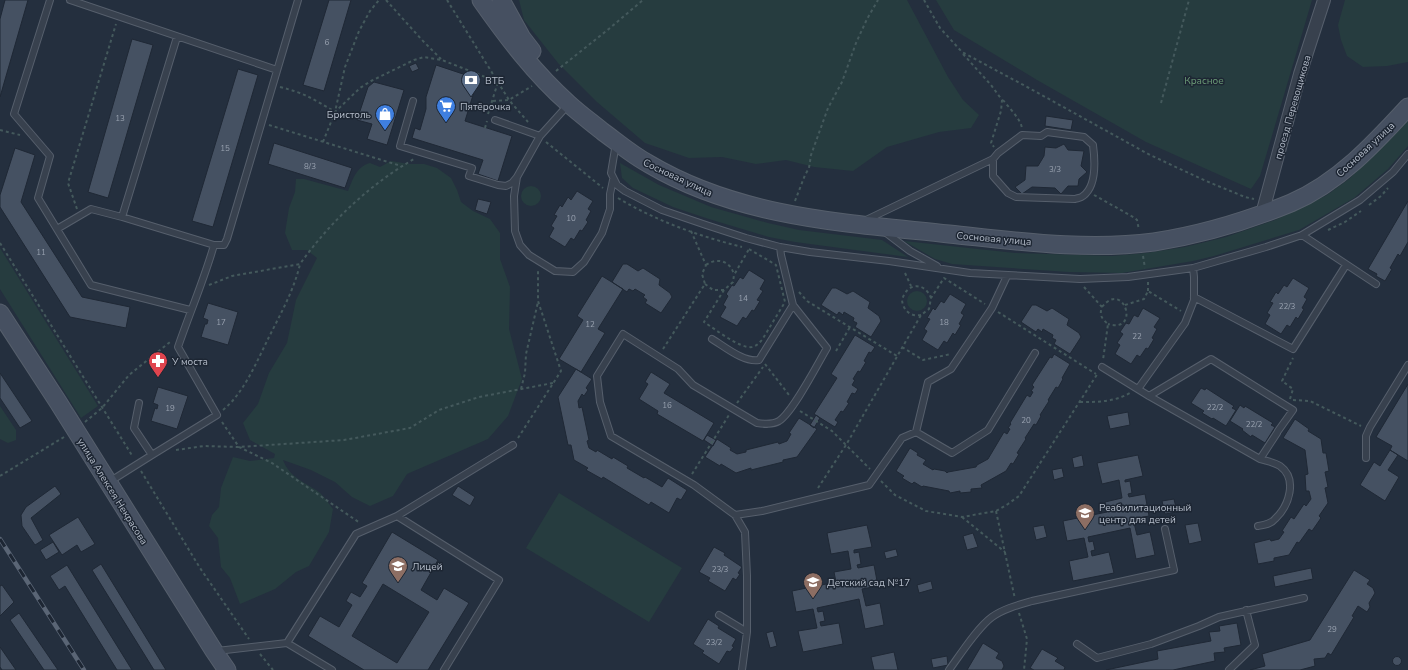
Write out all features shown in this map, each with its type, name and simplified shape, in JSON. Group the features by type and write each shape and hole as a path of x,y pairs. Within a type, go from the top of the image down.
{"street":[{"name":"Сосновая улица","path":"481,0 513,44 546,77 569,104 616,142 651,165 698,188 749,205 791,215 857,224 1069,245 1109,246 1153,242 1181,237 1237,223 1264,207 1293,202 1319,188 1341,173 1378,139 1408,107"},
{"name":"Сосновая улица","path":"501,0 546,77"},
{"name":"проезд Перевощикова","path":"1264,207 1300,74 1324,0"},
{"name":"улица Алексея Некрасова","path":"0,313 227,670"}],"lane":[{"path":"50,0 14,114 50,156 38,198 91,285 190,310"},
{"path":"70,0 277,70"},
{"path":"57,229 91,209 214,245 224,245 298,0"},
{"path":"122,217 177,37"},
{"path":"413,101 400,146 472,168 469,176 506,186 517,178 540,136 569,104"},
{"path":"495,120 540,136"},
{"path":"857,224 993,159 998,153 1022,135 1041,136 1047,132 1084,138 1093,145 1095,157 1092,181 1088,191 1082,197 1075,199 1016,197 1008,193 998,184 993,176 993,159"},
{"path":"616,142 611,173 613,180 625,191 662,210 780,247 942,269 1007,276 1080,279 1128,277 1193,268 1302,235 1360,200 1393,172 1408,154"},
{"path":"517,178 514,196 515,232 520,246 529,255 555,271 573,272 584,262 602,233 610,209 610,194 613,180"},
{"path":"877,226 916,255 942,269"},
{"path":"1302,235 1376,284"},
{"path":"108,483 217,415 178,347 190,310 201,288 214,245"},
{"path":"742,670 748,632 748,576 745,532 736,515 694,486 611,436 600,402 597,376 623,334 678,368 693,385 757,423 767,424 778,422 785,416 795,402 827,348 793,305 780,247"},
{"path":"1194,297 1293,349 1346,264"},
{"path":"1138,389 1185,323 1194,297 1193,268"},
{"path":"916,432 928,382 951,369 992,308 1007,276"},
{"path":"712,339 746,359 754,361 759,360 793,305"},
{"path":"916,432 952,453 988,430 1036,353"},
{"path":"1149,396 1211,359 1293,410 1260,459"},
{"path":"1366,458 1366,436 1369,429 1408,365"},
{"path":"1102,367 1149,396 1260,459 1272,462 1281,467 1286,473 1290,482 1288,500 1275,520 1258,526"},
{"path":"139,403 134,428 152,455"},
{"path":"736,515 762,511 869,486 902,438 916,432"},
{"path":"287,643 356,534 397,516 513,445"},
{"path":"397,516 499,580 444,670"},
{"path":"949,670 978,632 991,618 1016,606 1032,601 1174,570 1166,529"},
{"path":"1077,644 1097,658 1151,644 1219,617 1304,598"},
{"path":"1228,670 1255,645 1246,610"},
{"path":"718,615 748,632"},
{"path":"214,651 287,643 332,670"}],"path":[{"path":"323,142 334,112 345,67 358,31 370,11 379,0"},
{"path":"386,0 442,60"},
{"path":"492,101 509,100 546,77 610,28 643,0"},
{"path":"791,215 797,194 809,168 811,155 828,108 842,82 856,43 867,19 878,0"},
{"path":"924,0 940,28 991,85 1021,125"},
{"path":"1161,103 1189,0"},
{"path":"80,216 68,183 118,16"},
{"path":"962,52 1150,155 1245,197 1264,207"},
{"path":"334,112 360,88 381,75 424,57 442,60 498,82 484,128"},
{"path":"273,85 300,92 316,100 334,112"},
{"path":"992,143 1001,111 1002,100"},
{"path":"262,122 401,166"},
{"path":"0,130 37,140"},
{"path":"368,529 272,463 239,447 217,415 232,403 257,362 294,284 300,264 332,224 372,188 401,166 424,153"},
{"path":"692,231 706,265"},
{"path":"749,249 776,264 786,302 762,340 752,347 746,347 737,343 704,322 724,290 732,282 734,275 749,249"},
{"path":"521,389 529,341 538,301 538,261"},
{"path":"724,290 713,290 705,284 702,274 706,265 714,261 723,261 732,267 734,275"},
{"path":"201,288 232,276 300,264"},
{"path":"905,273 912,287"},
{"path":"811,499 846,445 921,315 929,308 931,298 944,278 1097,375"},
{"path":"659,357 666,343 705,284"},
{"path":"1125,305 1127,313 1124,321 1118,325 1112,326 1108,324 1100,315 1102,307 1105,303 1112,300 1116,300 1125,305 1144,299 1148,291 1148,284"},
{"path":"921,315 909,313 902,303 903,296 912,287 920,287 928,292 931,298"},
{"path":"1084,287 1102,307"},
{"path":"798,291 807,301 897,356"},
{"path":"1148,291 1188,316"},
{"path":"513,445 561,371 538,301"},
{"path":"799,411 832,431 894,495 926,511 962,517 996,511 1019,496 1102,367 1108,324"},
{"path":"832,357 850,327"},
{"path":"129,375 183,331"},
{"path":"902,347 923,360 955,354"},
{"path":"1293,349 1294,355 1282,381 1293,389 1290,399 1310,401 1369,429"},
{"path":"174,451 204,446 239,447 344,440 410,428 439,410 479,397 553,383"},
{"path":"1080,402 1101,402 1121,398 1138,389"},
{"path":"996,511 1016,606 1027,639 1024,670"},
{"path":"962,517 1004,552"}],"green space":[{"path":"519,0 907,0 948,77 963,100 979,115 971,128 939,132 887,147 853,171 814,167 786,160 756,164 722,157 689,158 645,143 597,102 558,63 524,20"},
{"name":"Красное","path":"936,0 1312,0 1260,176 1251,189 1146,142 1037,80 954,30"},
{"path":"1345,0 1408,0 1408,62 1387,66 1363,67 1347,56 1341,40 1338,25"},
{"path":"1408,121 1408,146 1388,169 1354,198 1299,230 1193,261 1122,273 1069,272 952,264 935,259 904,241 1015,253 1112,256 1185,247 1226,237 1275,220 1327,195 1349,179"},
{"path":"391,161 409,164 424,164 437,168 451,178 461,202 473,211 490,219 500,233 500,259 510,287 509,329 522,379 508,416 488,439 407,474 393,496 370,506 352,497 335,482 311,470 283,460 289,471 319,492 333,509 329,532 309,566 296,572 275,589 240,604 230,578 221,567 218,538 209,526 212,515 219,507 221,488 233,457 250,461 274,458 275,454 250,440 243,423 258,404 269,373 287,343 296,300 317,258 307,250 292,250 285,233 289,208 295,192 296,179 304,179 348,191 358,170 361,167 370,163 380,167"},
{"path":"620,163 659,185 711,207 799,230 882,240 908,257 795,242 769,237 709,219 673,207 633,188 622,178"},
{"path":"527,186 535,186 541,192 541,200 535,206 527,206 521,200 521,192"},
{"path":"0,248 98,406 81,418 0,289"},
{"path":"913,291 921,291 927,297 927,305 921,311 913,311 907,305 907,297"},
{"path":"0,406 16,430 16,440 8,443 0,439"},
{"path":"559,493 682,568 649,622 526,548"}],"building":[{"path":"5,0 28,0 0,97 0,19"},
{"path":"329,0 351,0 324,91 303,85"},
{"path":"132,39 153,45 108,198 88,192"},
{"path":"416,63 419,69 412,72 409,66"},
{"name":"Пятёрочка","path":"436,65 478,79 465,121 512,136 498,181 478,174 483,160 412,138 415,128 420,130 426,109 426,97"},
{"path":"238,69 258,75 213,227 192,221"},
{"path":"374,82 404,90 387,145 367,139 372,124 357,120 368,87"},
{"path":"1046,116 1073,120 1071,130 1045,126"},
{"path":"274,143 352,168 345,188 268,164"},
{"path":"1064,144 1068,150 1084,151 1081,166 1087,172 1079,179 1078,186 1068,186 1061,194 1055,188 1032,187 1022,194 1015,187 1025,180 1026,166 1038,166 1044,156 1045,147 1056,148"},
{"path":"15,148 35,155 21,202 82,297 130,307 126,328 70,317 0,207 0,195"},
{"path":"577,191 593,201 588,209 591,211 586,220 588,222 582,231 580,230 574,240 571,238 565,247 549,237 554,228 551,226 557,216 554,215 560,205 562,207 568,197 571,200"},
{"path":"478,199 491,202 487,214 475,210"},
{"path":"1408,201 1408,242 1400,256 1398,254 1385,281 1368,269"},
{"path":"623,264 627,264 638,271 643,268 660,279 659,285 670,293 672,297 661,313 645,303 647,300 643,297 645,295 635,289 633,291 629,289 627,292 612,282"},
{"path":"749,270 765,280 760,289 763,291 757,300 760,301 754,311 752,310 746,319 743,317 737,326 720,317 726,307 723,305 728,296 726,294 740,277 743,279"},
{"path":"602,276 623,289 598,329 605,333 581,372 559,359 583,320 577,316"},
{"path":"1293,278 1309,288 1304,297 1307,299 1302,308 1304,309 1298,319 1296,317 1290,327 1287,325 1281,334 1265,324 1270,315 1267,313 1273,303 1270,302 1276,292 1278,294 1284,285 1287,287"},
{"path":"832,288 836,288 847,294 853,291 870,302 868,308 879,316 881,321 871,337 855,327 857,323 853,321 854,318 844,312 843,315 839,312 837,315 821,305"},
{"path":"950,294 966,304 961,313 964,315 959,324 961,325 955,335 953,333 947,343 944,341 938,350 922,340 927,331 924,329 930,319 927,318 933,308 935,310 941,301 944,303"},
{"path":"208,303 238,312 228,345 201,337 205,324 207,324 208,320 203,318"},
{"path":"1032,305 1036,305 1047,311 1052,308 1069,319 1067,325 1079,333 1081,337 1070,354 1054,344 1056,340 1052,338 1053,335 1043,329 1042,332 1038,329 1036,332 1021,322"},
{"path":"1143,308 1160,318 1154,327 1157,329 1152,338 1154,339 1148,349 1146,348 1140,357 1137,355 1131,364 1115,354 1120,345 1117,343 1123,334 1120,332 1126,323 1129,324 1134,315 1138,317"},
{"path":"855,335 875,347 871,353 869,352 864,361 866,362 860,372 858,371 853,379 855,380 852,385 858,389 855,394 852,393 847,402 849,403 835,420 838,422 835,427 814,414 837,378 831,374"},
{"path":"1054,354 1070,364 1058,388 1056,387 1048,400 1049,401 1040,415 1041,416 1036,425 1034,424 1025,438 1026,439 1017,453 1019,454 1013,464 1011,463 1006,471 981,485 982,488 971,489 971,492 960,493 960,491 950,493 949,491 922,487 914,482 912,484 902,478 904,476 896,471 910,448 918,453 917,455 926,460 923,464 933,470 945,471 947,473 976,467 988,459 1004,432 1007,434 1010,429 1008,428 1011,424 1010,423 1027,395 1030,397 1033,392 1031,391 1034,387 1032,385 1050,357 1052,358"},
{"path":"576,369 592,379 586,388 588,390 584,396 582,394 578,401 579,408 582,407 589,440 587,441 589,448 596,452 597,450 612,459 613,457 628,466 627,468 662,487 668,478 687,490 681,500 677,498 669,513 651,502 649,505 603,477 602,479 586,470 588,468 574,460 571,445 568,445 558,397"},
{"path":"651,372 670,384 664,393 714,423 703,441 657,414 658,411 639,399 648,384 645,382"},
{"path":"0,373 32,421 20,428 0,398"},
{"path":"1408,384 1408,461 1390,450 1392,446 1376,437"},
{"path":"158,387 188,396 177,429 151,421 155,408 157,409 158,405 153,403"},
{"path":"1201,388 1205,390 1206,388 1234,406 1232,408 1236,410 1226,426 1202,413 1204,411 1191,403"},
{"path":"1240,405 1244,408 1245,406 1273,423 1271,425 1275,427 1265,443 1252,435 1251,437 1242,430 1243,429 1230,421"},
{"path":"1128,412 1130,425 1110,429 1107,416"},
{"path":"816,415 820,418 814,428 810,425"},
{"path":"799,418 817,429 797,457 783,460 783,462 751,470 751,468 736,473 705,457 717,439 737,454 746,452 746,450 778,442 779,444 787,441 791,434 789,433"},
{"path":"1295,419 1309,429 1308,431 1321,439 1323,453 1326,453 1329,471 1325,472 1328,487 1325,488 1328,503 1319,516 1321,518 1312,531 1309,529 1299,543 1297,542 1289,555 1274,558 1274,561 1258,564 1254,543 1270,539 1271,541 1279,539 1291,517 1294,519 1304,504 1306,506 1311,499 1309,491 1306,491 1305,475 1308,474 1305,450 1283,438"},
{"path":"707,435 716,440 713,446 704,440"},
{"path":"1390,450 1398,455 1388,470 1399,477 1385,501 1360,485 1374,462 1380,466"},
{"path":"1082,455 1084,466 1074,468 1072,458"},
{"path":"1138,455 1143,476 1125,480 1125,482 1130,481 1132,493 1128,494 1129,497 1145,494 1149,516 1133,519 1137,535 1150,532 1155,555 1136,559 1130,528 1088,537 1089,542 1093,541 1095,550 1091,551 1092,556 1109,552 1114,573 1073,581 1069,561 1088,557 1084,538 1067,541 1063,521 1107,512 1105,502 1122,498 1119,480 1102,484 1097,463"},
{"path":"1062,468 1064,477 1054,480 1052,470"},
{"path":"55,486 61,494 31,518 43,540 35,545 22,526 21,515 26,507"},
{"path":"458,486 475,497 470,506 452,495"},
{"path":"1174,499 1177,512 1165,514 1162,501"},
{"path":"78,517 95,544 81,552 77,545 62,555 49,535"},
{"path":"1198,523 1202,541 1189,544 1185,525"},
{"path":"867,525 872,547 854,550 854,553 859,552 861,564 857,565 858,568 874,565 878,586 862,589 866,606 880,603 884,625 865,629 859,599 817,608 818,612 823,611 825,621 820,622 821,626 839,623 843,644 803,652 798,631 817,628 813,609 796,612 792,591 836,582 834,572 851,569 848,551 831,554 827,533"},
{"path":"1044,525 1047,537 1036,540 1033,527"},
{"path":"392,532 438,560 421,590 437,600 444,588 469,603 428,670 364,670 308,636 320,616 339,627 352,605 346,601 351,592 360,597 367,586 362,583","holes":["383,584 429,612 397,663 352,636"]},
{"path":"973,533 978,547 967,550 963,536"},
{"path":"53,542 59,552 46,560 40,550"},
{"path":"714,547 725,553 724,555 742,567 736,580 733,578 725,591 708,581 710,578 699,572"},
{"path":"896,549 898,556 886,559 884,552"},
{"path":"101,564 166,670 154,670 92,570"},
{"path":"67,565 132,670 117,670 65,586 59,590 50,576"},
{"path":"1311,568 1313,579 1275,587 1273,576"},
{"path":"1354,570 1370,580 1367,584 1373,588 1375,593 1369,603 1370,607 1367,612 1358,606 1352,616 1354,617 1331,655 1328,653 1325,658 1314,659 1315,666 1300,670 1250,670 1265,666 1262,654 1310,640"},
{"path":"931,581 933,589 919,593 917,585"},
{"path":"2,585 14,602 0,616 0,586"},
{"path":"19,613 58,670 44,670 10,620"},
{"path":"708,619 719,626 718,628 736,639 732,646 734,647 730,652 727,651 719,664 702,653 704,651 693,644"},
{"path":"1237,623 1241,645 1224,648 1225,652 1214,653 1215,661 1173,670 1106,670 1158,659 1157,651 1211,641 1209,632 1220,631 1219,626"},
{"path":"773,631 777,646 770,648 766,633"},
{"path":"983,643 999,653 996,658 1002,661 1004,666 1002,670 967,670"},
{"path":"0,647 16,670 2,670 0,667"},
{"path":"1042,649 1058,658 1055,661 1065,667 1064,670 1034,670 1030,668"},
{"path":"894,652 898,670 874,670 871,657"},
{"path":"947,656 948,665 933,668 931,659"},
{"path":"1395,657 1399,657 1401,661 1399,665 1395,665 1393,663 1393,659"}],"railway":[{"path":"0,539 84,670"}],"place":[{"name":"ВТБ","path":"471,97"},
{"name":"Пятёрочка","path":"446,123"},
{"name":"Бристоль","path":"385,131"},
{"name":"У моста","path":"158,378"},
{"name":"Реабилитационный центр для детей","path":"1085,530"},
{"name":"Лицей","path":"398,583"},
{"name":"Детский сад №17","path":"813,599"}]}
